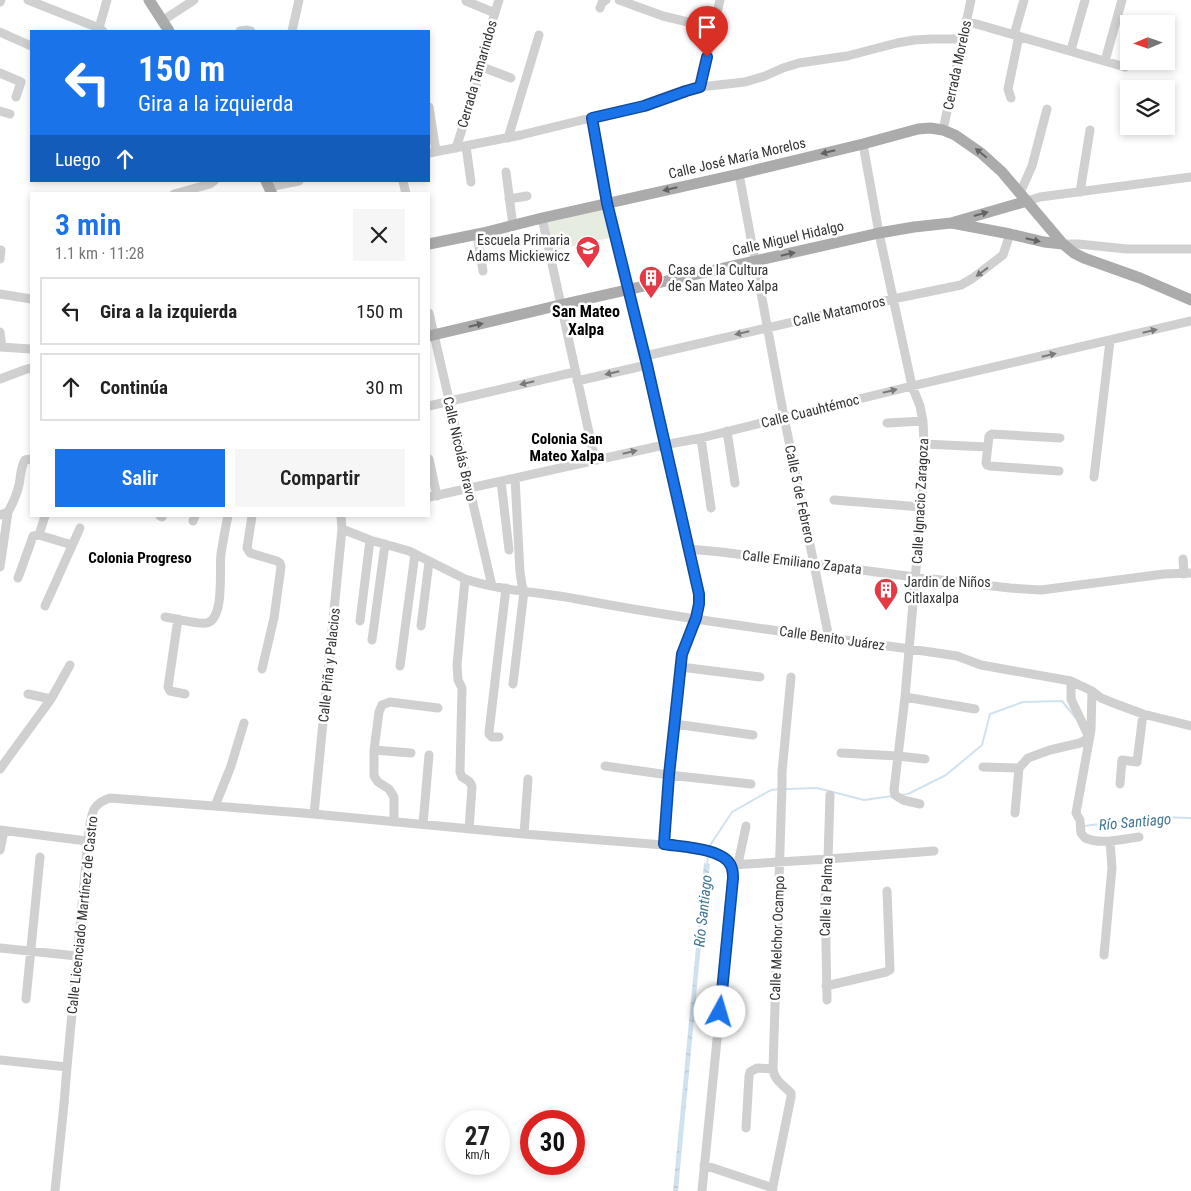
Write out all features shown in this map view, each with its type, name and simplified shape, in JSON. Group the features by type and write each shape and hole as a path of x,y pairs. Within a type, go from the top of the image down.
{"main road":[{"path":"149,0 168,30"},
{"name":"Calle José María Morelos","path":"430,244 739,174 918,129 930,128 943,130 960,138 982,153 1002,172 1063,244"},
{"name":"Calle Miguel Hidalgo","path":"431,336 879,233 951,223 1023,197"},
{"name":"Calle Miguel Hidalgo","path":"951,223 1044,242 1063,244"},
{"path":"1063,244 1084,258 1140,278 1191,300"}],"street":[{"path":"28,0 101,30 107,0"},
{"path":"162,20 194,0"},
{"path":"296,30 299,0"},
{"name":"Cerrada Tamarindos","path":"461,147 482,67 484,48 499,0"},
{"path":"619,0 663,16 714,28"},
{"path":"700,87 720,0"},
{"name":"Cerrada Morelos","path":"943,130 971,0"},
{"path":"1011,98 1008,90 1024,0"},
{"path":"1072,50 1085,0"},
{"path":"1105,61 1122,0"},
{"path":"466,1 494,13"},
{"path":"966,21 1120,65"},
{"path":"0,32 30,46"},
{"path":"508,138 539,35"},
{"path":"430,122 432,152 508,138 644,106 700,87 746,82 799,63 846,56 914,40 961,40"},
{"path":"482,67 510,78"},
{"path":"0,73 21,82 16,97"},
{"path":"1047,109 1023,197 1040,197 1191,177"},
{"path":"0,111 10,114"},
{"path":"592,118 607,203 645,356 699,594 696,618 682,654 669,775 664,844"},
{"path":"1080,192 1090,130"},
{"name":"Calle Ignacio Zaragoza","path":"863,144 893,299 912,386 920,406 922,420 924,444 916,577 894,790 900,798 920,804"},
{"path":"461,147 471,182"},
{"path":"506,172 513,226"},
{"name":"Calle 5 de Febrero","path":"739,174 784,417 829,638"},
{"path":"181,192 213,182"},
{"path":"269,187 295,182"},
{"path":"509,199 527,196"},
{"path":"542,218 595,460"},
{"path":"478,234 483,271"},
{"name":"Calle Matamoros","path":"645,356 961,285 968,282 1004,255 1010,234"},
{"path":"1063,244 1127,249 1191,249"},
{"path":"0,294 30,296"},
{"name":"Calle Cuauhtémoc","path":"433,496 701,438 912,386 1191,321"},
{"path":"0,332 1,347 30,349"},
{"name":"Calle Nicolás Bravo","path":"431,336 449,402 492,586"},
{"path":"1094,477 1110,341"},
{"path":"430,406 576,376 647,365"},
{"path":"0,379 30,368"},
{"path":"887,424 922,420"},
{"path":"727,431 735,483"},
{"path":"1059,471 987,466 986,463 989,436 992,434 1060,438"},
{"path":"701,438 712,508"},
{"path":"924,444 987,447"},
{"path":"0,567 4,513 18,491 22,464 25,460 30,459"},
{"path":"430,468 433,496"},
{"path":"513,684 524,591 520,572 515,478"},
{"path":"501,481 509,550"},
{"path":"834,500 921,507"},
{"path":"39,535 45,517"},
{"path":"165,616 205,624 212,620 221,591 221,554 228,517"},
{"path":"252,517 247,548 250,553 277,561 281,567 274,618 262,669"},
{"name":"Calle Piña y Palacios","path":"314,814 342,529 341,517"},
{"path":"45,606 80,528"},
{"name":"Calle Benito Juárez","path":"342,529 415,554 465,579 492,586 574,598 631,610 957,656 981,665 1071,681 1108,701 1143,714 1191,726"},
{"path":"18,578 33,536 39,535 72,546"},
{"path":"360,621 370,540"},
{"path":"372,640 385,544"},
{"name":"Calle Emiliano Zapata","path":"689,549 1010,588 1041,590 1164,574 1188,574"},
{"path":"400,666 415,554"},
{"path":"1183,560 1188,574"},
{"path":"421,626 429,562"},
{"path":"465,579 457,665 458,680 462,688 460,772 462,777 471,783 472,787 469,829"},
{"path":"499,737 492,737 489,732 506,588"},
{"path":"178,619 168,687 170,691 186,694"},
{"path":"0,769 51,700 70,665"},
{"path":"681,667 760,677"},
{"name":"Calle Melchor Ocampo","path":"773,1069 782,758 791,677"},
{"path":"1071,681 1071,699 1086,740"},
{"path":"1092,691 1076,813 1080,820 1081,833 1090,840 1110,841 1140,837"},
{"path":"28,694 51,700"},
{"path":"905,697 975,709"},
{"path":"394,822 394,797 389,789 378,782 374,776 374,750 379,712 382,705 390,702 438,708"},
{"path":"1120,784 1122,760 1137,762 1143,714"},
{"path":"215,806 231,766 244,723"},
{"path":"675,724 752,735"},
{"path":"1015,813 1019,768 1028,758 1086,740"},
{"path":"374,750 411,753"},
{"path":"841,753 925,759"},
{"path":"423,824 429,755"},
{"path":"606,766 751,784"},
{"path":"983,767 1019,768"},
{"path":"524,834 528,779"},
{"name":"Calle la Palma","path":"826,1000 825,890 830,795"},
{"name":"Calle Licenciado Martínez de Castro","path":"55,1191 87,841 93,810 101,801 110,798 215,806 524,834 664,844 715,853 734,864"},
{"path":"702,1191 734,864 746,826"},
{"path":"0,850 2,830 87,841"},
{"path":"1104,955 1112,868 1110,841"},
{"path":"734,864 934,851"},
{"path":"26,1000 40,857"},
{"path":"826,986 890,970 887,891"},
{"path":"0,948 77,956"},
{"path":"0,1060 67,1067"},
{"path":"704,1165 773,1189 791,1097 791,1093 776,1079 773,1069 757,1068 750,1072 746,1128"}],"shaded area":[{"path":"608,207 614,237 551,251 544,221"}],"water":[{"path":"704,863 710,864 678,1191 673,1191"}],"waterway":[{"name":"Río Santiago","path":"902,795 908,794 946,775 982,745 990,714 1023,702 1062,701 1075,717"},
{"name":"Río Santiago","path":"786,789 817,788 864,800 892,796"},
{"name":"Río Santiago","path":"709,850 709,847 732,812 771,790 779,789"},
{"name":"Río Santiago","path":"1084,826 1155,817 1191,818"},
{"name":"Río Santiago","path":"707,865 708,855"}],"place":[{"name":"Escuela Primaria Adams Mickiewicz","path":"588,269"},
{"name":"Casa de la Cultura de San Mateo Xalpa","path":"651,299"},
{"name":"Jardin de Niños Citlaxalpa","path":"886,611"}],"district":[{"name":"San Mateo Xalpa","path":"586,320"},
{"name":"Colonia San Mateo Xalpa","path":"567,448"},
{"name":"Colonia Progreso","path":"140,558"}],"route":[{"path":"707,57 700,87 644,106 592,118 607,203 647,365 699,594 696,618 682,654 669,775 664,844 715,853 731,864 733,878 720,1012"}]}
